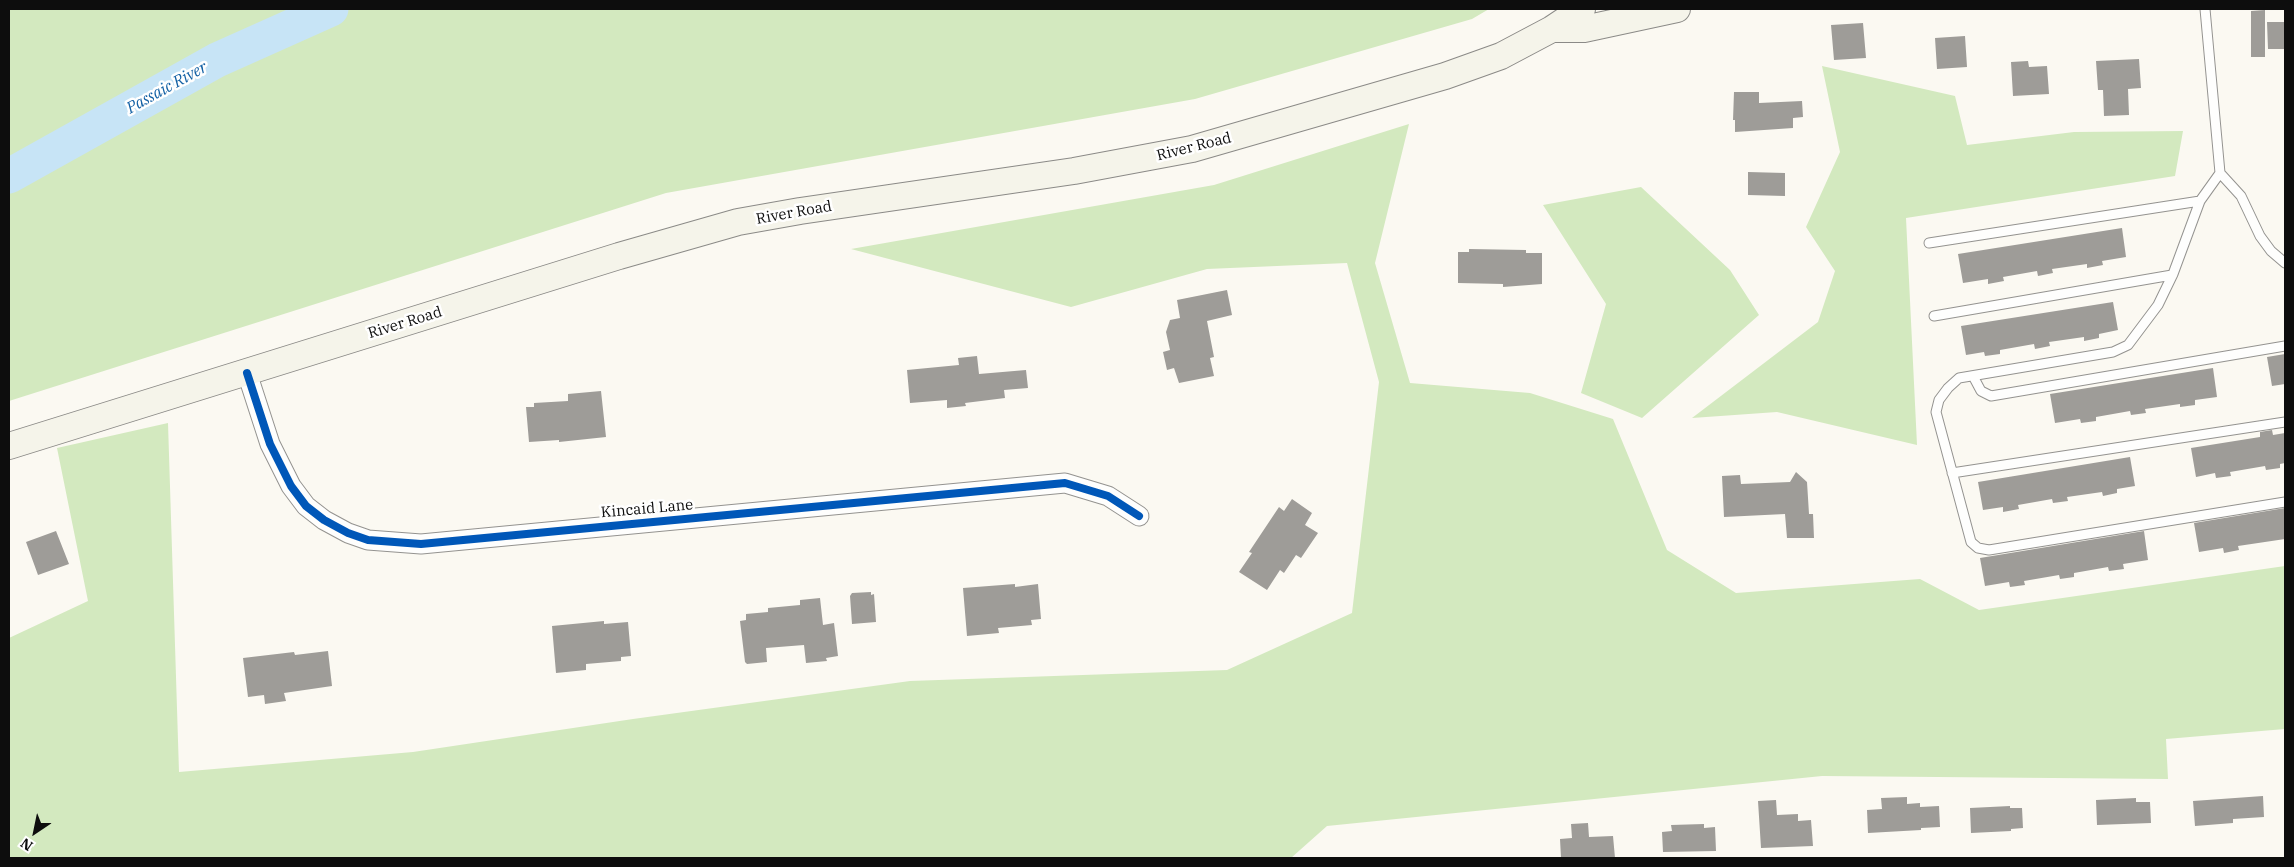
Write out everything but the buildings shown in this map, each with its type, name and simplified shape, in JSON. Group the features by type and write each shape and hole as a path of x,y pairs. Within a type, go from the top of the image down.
{"main road":[{"name":"River Road","path":"9,446 619,256 738,222 800,211 1074,171 1192,149 1454,72 1501,56 1552,29 1582,9"},
{"path":"1552,29 1584,29 1677,9"}],"street":[{"name":"Kincaid Lane","path":"247,373 270,444 291,486 306,506 324,520 348,533 368,540 421,544 1065,483 1108,496 1139,516"}],"lane":[{"path":"2205,9 2220,173 2241,196 2260,236 2271,251 2285,263"},
{"path":"2220,173 2200,201 2158,306 2128,345 2113,352 1959,378 1948,388 1940,400 1936,412 1971,542 1978,548 1989,550 2285,502"},
{"path":"1929,243 2200,201"},
{"path":"1934,316 2172,275"},
{"path":"1972,376 1981,390 1992,396 2285,346"},
{"path":"1952,473 2285,422"}],"green space":[{"path":"9,9 1489,9 1472,19 1195,99 666,193 9,401"},
{"path":"1822,66 1955,96 1967,145 2074,132 2183,131 2175,176 1906,218 1917,445 1777,412 1692,418 1818,322 1835,271 1806,227 1840,152"},
{"path":"1409,124 1375,263 1410,383 1530,393 1613,419 1667,550 1736,593 1920,579 1979,610 2285,566 2285,729 2166,739 2168,779 1822,776 1327,826 1291,858 9,858 9,638 88,601 57,448 168,423 179,772 413,752 633,719 910,681 1227,670 1352,613 1379,382 1347,263 1207,269 1071,307 851,249 1214,185"},
{"path":"1641,187 1730,270 1759,315 1642,418 1581,393 1606,304 1543,205"}],"waterway":[{"name":"Passaic River","path":"9,176 217,60 331,9"}],"cycle path":[{"path":"247,373 270,444 291,486 306,506 324,520 348,533 368,540 421,544 1065,483 1108,496 1139,516"}]}
